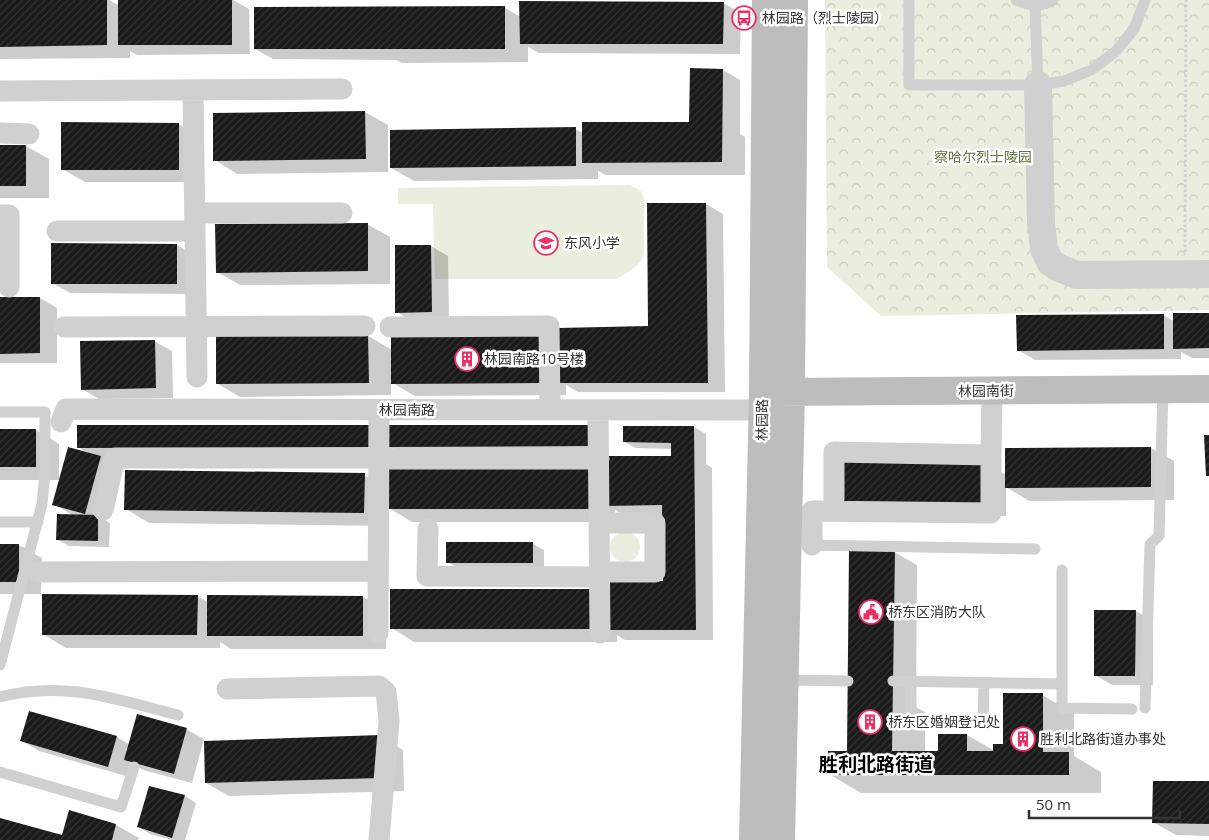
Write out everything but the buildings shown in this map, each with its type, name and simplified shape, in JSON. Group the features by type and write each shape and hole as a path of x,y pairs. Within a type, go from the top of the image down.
{"main road":[{"name":"林园路","path":"766,0 763,401 781,544 785,680 782,840"},
{"name":"林园路","path":"753,840 781,544 791,393 794,0"},
{"name":"林园南街","path":"763,401 791,393 1209,388"}],"street":[{"path":"1038,85 1041,223 1044,248 1050,262 1058,268 1077,275 1197,274"},
{"path":"0,91 342,89"},
{"path":"193,90 197,377"},
{"path":"0,133 29,134"},
{"path":"58,231 342,212"},
{"path":"0,215 9,214 10,287"},
{"path":"64,327 365,326"},
{"path":"390,326 549,326 550,410"},
{"path":"781,544 812,511 991,513 992,391"},
{"name":"林园南路","path":"61,422 66,408 598,410 763,401"},
{"path":"378,633 378,571 384,458 379,410"},
{"path":"598,410 600,633"},
{"path":"834,499 834,452 991,455"},
{"path":"104,510 115,458 599,459"},
{"path":"428,529 427,576 600,575 655,572 655,523 599,523"},
{"path":"39,572 378,571"},
{"path":"227,689 379,686 386,692 388,721 379,840"}],"lane":[{"path":"909,0 909,85 1038,85 1064,81 1092,70 1115,52 1134,29 1145,0"},
{"path":"1016,0 1035,5 1053,0"},
{"path":"1035,5 1038,85"},
{"path":"1145,708 1150,544 1159,536 1163,389"},
{"path":"0,412 45,412 45,473 42,504 4,636 0,665"},
{"path":"0,522 38,522"},
{"path":"781,544 1035,549"},
{"path":"1062,570 1062,708 1132,709"},
{"path":"785,680 848,680"},
{"path":"893,681 1062,684"},
{"path":"911,682 911,722 983,722 984,682"},
{"path":"0,697 18,692 66,690 94,693 178,715"},
{"path":"0,772 121,807 134,767"}],"path":[{"path":"1186,0 1197,274"}],"green space":[{"name":"察哈尔烈士陵园","path":"825,0 1209,0 1209,310 881,316 827,267"},
{"path":"630,185 641,191 644,198 644,254 637,266 616,279 435,279 433,204 398,204 398,188"},
{"path":"625,532 636,536 640,547 636,558 625,562 614,558 610,547 614,536"}],"place":[{"name":"林园路（烈士陵园）","path":"744,18"},
{"name":"东风小学","path":"546,243"},
{"name":"林园南路10号楼","path":"467,359"},
{"name":"桥东区消防大队","path":"871,612"},
{"name":"桥东区婚姻登记处","path":"870,722"},
{"name":"胜利北路街道办事处","path":"1023,739"}],"district":[{"name":"胜利北路街道","path":"876,764"}]}
